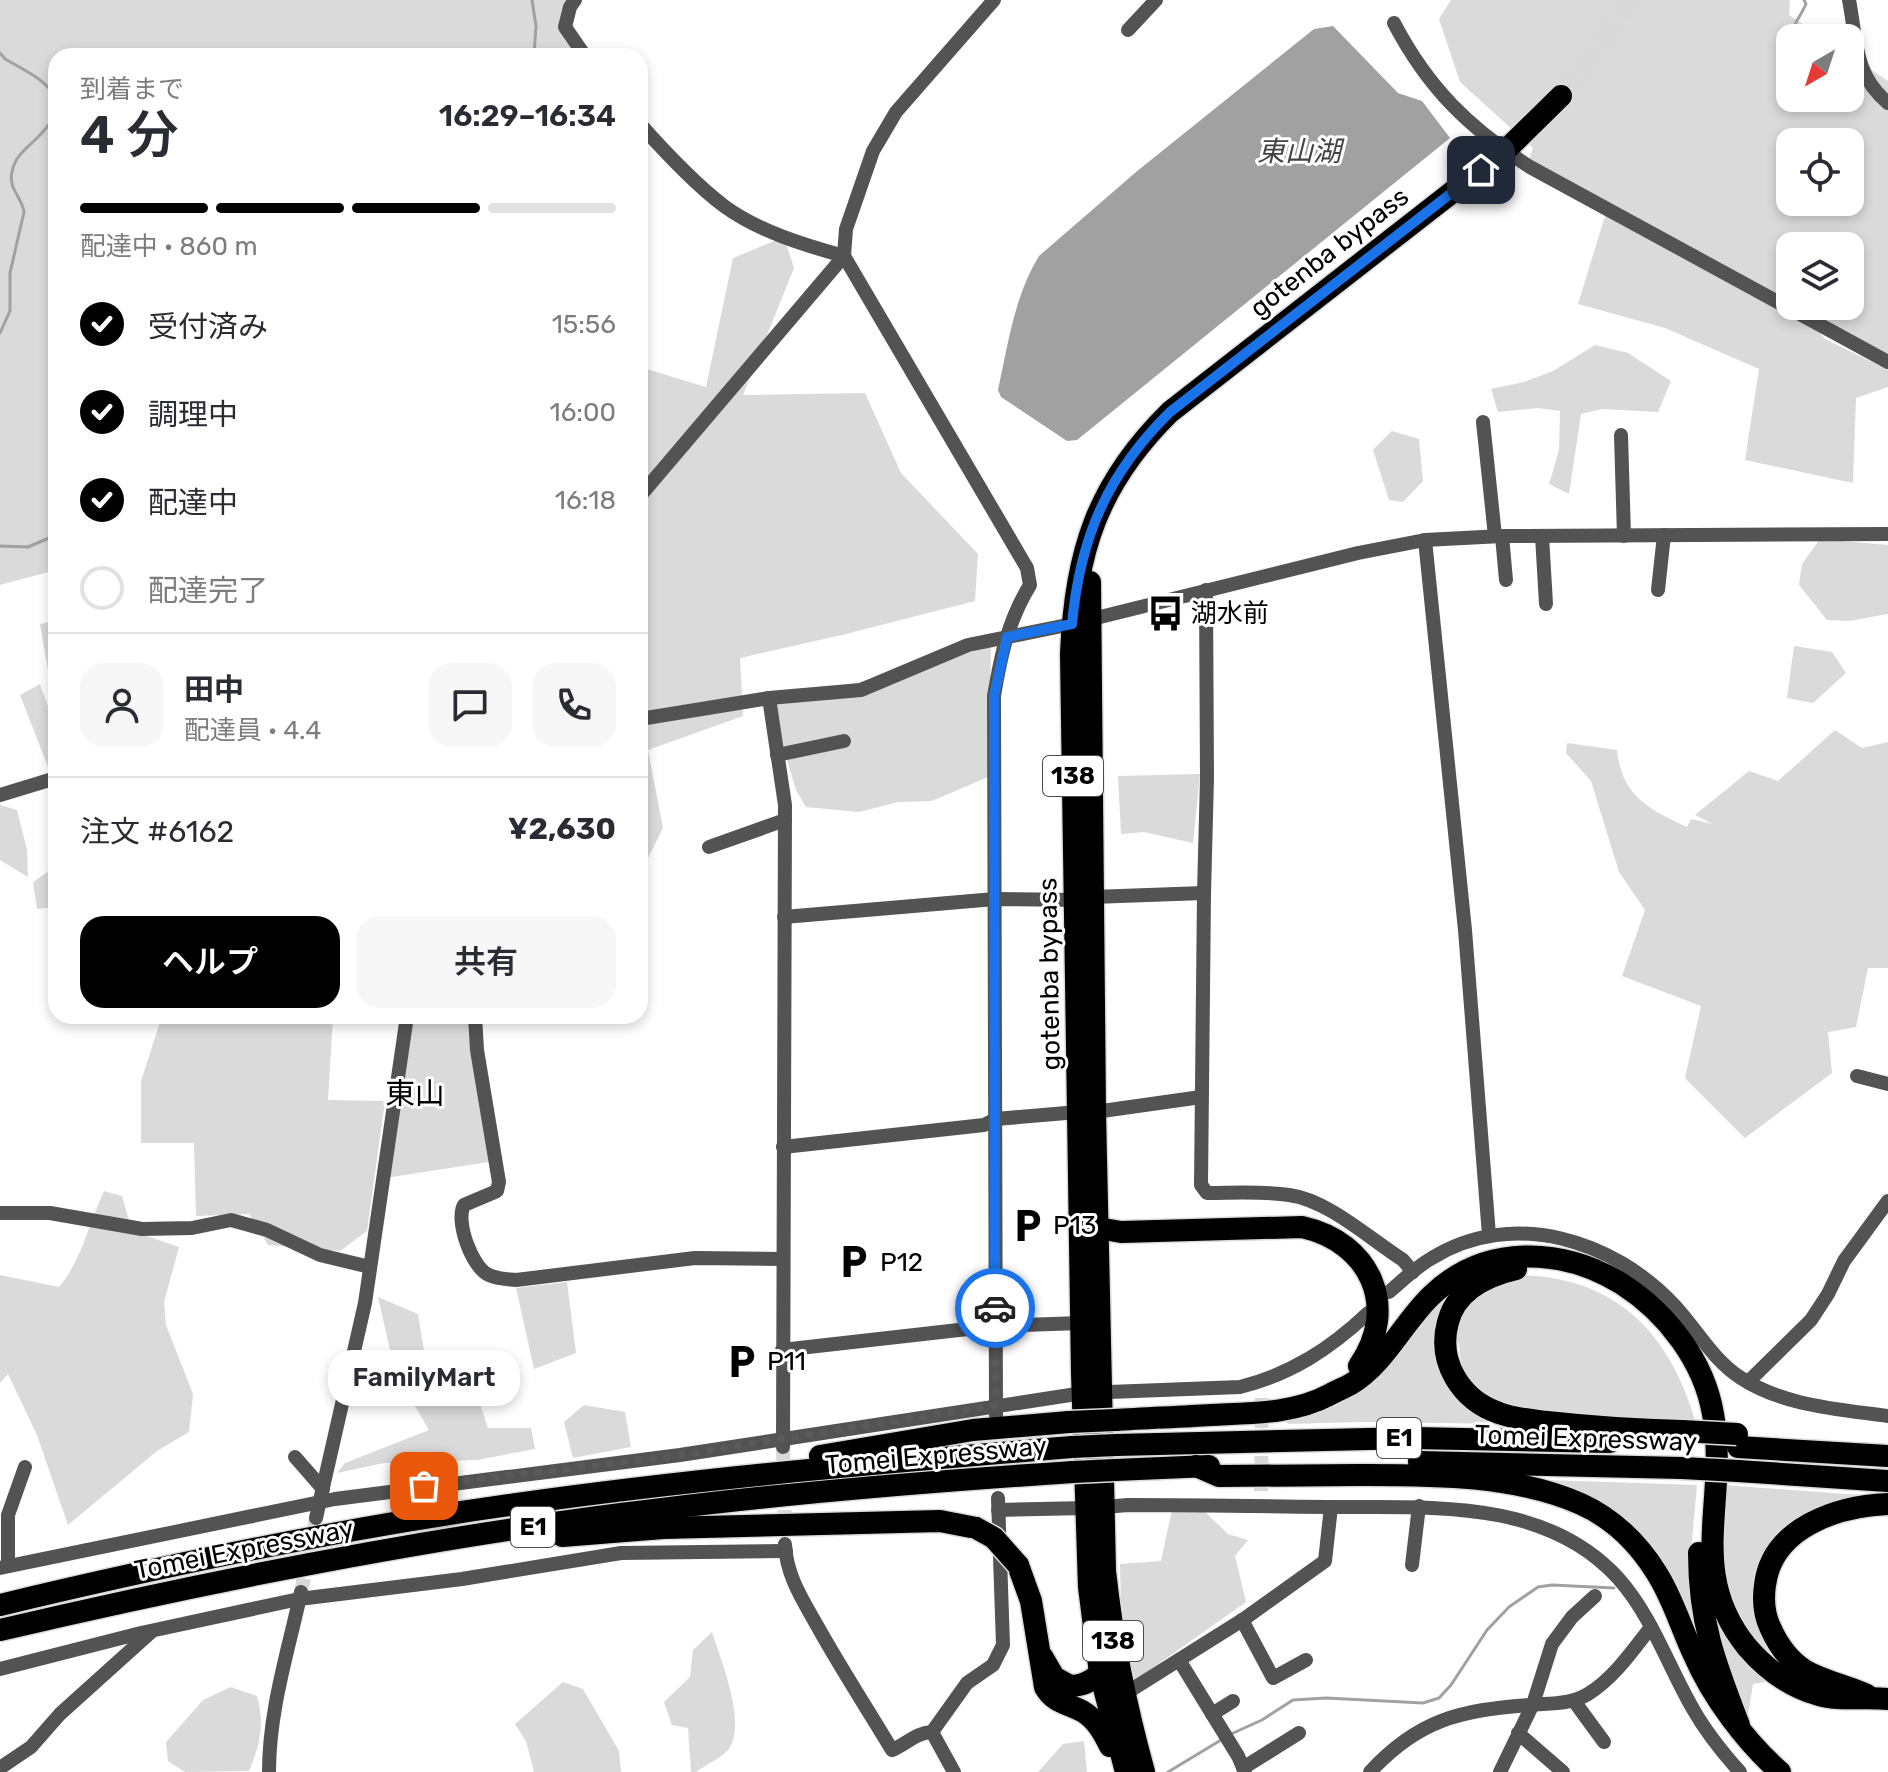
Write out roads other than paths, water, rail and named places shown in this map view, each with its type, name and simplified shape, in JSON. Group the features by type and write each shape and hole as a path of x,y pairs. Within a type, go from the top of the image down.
{"highway":[{"name":"gotenba bypass","path":"1092,1392 1081,1323 1089,1221 1080,622 1099,531 1110,496 1133,453 1151,431 1194,391 1505,151 1561,96"},
{"name":"gotenba bypass","path":"1089,1221 1098,1254 1092,1392 1095,1508"},
{"path":"1089,1221 1121,1232 1302,1227 1340,1240 1356,1254 1373,1282 1377,1316 1368,1354 1340,1388"},
{"path":"1098,1254 1106,1240 1121,1232"},
{"path":"660,1485 973,1430 1276,1412 1312,1402 1351,1384 1367,1370 1431,1296 1474,1266 1507,1256 1543,1256 1577,1263 1616,1281 1665,1320 1687,1349 1704,1382 1717,1441 1712,1568 1723,1608 1754,1655 1799,1687 1839,1699 1882,1699"},
{"path":"1682,1437 1497,1413 1465,1392 1451,1372 1444,1346 1451,1312 1464,1294 1490,1276 1517,1268 1547,1269 1580,1277 1615,1294 1643,1315 1670,1347 1691,1387 1701,1424 1704,1485 1699,1555 1703,1618 1739,1725"},
{"name":"Tomei Expressway","path":"0,1605 121,1577 514,1504 660,1485 1072,1447 1413,1438 1682,1437 1888,1456"},
{"name":"Tomei Expressway","path":"0,1630 234,1579 383,1551 663,1508 967,1479 1196,1466 1425,1462 1682,1468 1888,1481"},
{"path":"1196,1466 1219,1476 1414,1475 1455,1478 1541,1490 1583,1505 1630,1538 1656,1572 1704,1676 1720,1703 1780,1772"},
{"path":"1882,1699 1803,1669 1781,1647 1768,1623 1764,1591 1773,1559 1798,1530 1839,1511 1888,1504"},
{"name":"138","path":"1095,1508 1113,1642 1123,1695 1144,1772"},
{"name":"138","path":"1095,1508 1089,1587 1100,1673 1125,1772"},
{"path":"383,1551 663,1528 940,1521 976,1528 994,1538 1018,1565 1027,1588 1043,1681 1048,1693 1059,1702 1086,1713 1097,1724 1125,1772"},
{"path":"1036,1634 1047,1667 1058,1681 1077,1686 1100,1673 1107,1656 1103,1615 1105,1571"}],"street":[{"path":"575,0 565,27 579,48"},
{"path":"994,0 896,112 873,151 846,229 844,256 1027,568 1030,585 1014,610 994,696 996,1410"},
{"path":"1128,30 1156,0"},
{"path":"1849,0 1863,74 1874,92 1888,103"},
{"path":"1394,23 1428,80 1460,115 1505,151 1888,362"},
{"path":"648,133 725,207 792,242 844,256"},
{"path":"648,487 844,256"},
{"path":"1483,422 1506,580"},
{"path":"1621,435 1624,536"},
{"path":"648,718 769,698 861,690 968,645 1080,622 1358,553 1425,540 1498,536 1888,534"},
{"path":"1658,590 1664,535"},
{"path":"1542,536 1546,604"},
{"path":"1425,540 1465,930 1489,1235"},
{"path":"1206,590 1207,778 1201,1185 1207,1193 1289,1195 1307,1200 1324,1207 1403,1260 1413,1272"},
{"path":"769,698 785,820 783,1443"},
{"path":"777,755 844,741"},
{"path":"0,795 48,780"},
{"path":"709,847 785,820"},
{"path":"784,917 995,899 1084,899 1204,893"},
{"path":"316,1518 365,1303 406,1024"},
{"path":"475,1024 499,1182 497,1191 464,1205 460,1217 465,1241 487,1275 516,1280 695,1258 782,1259"},
{"path":"1857,1076 1888,1084"},
{"path":"783,1147 984,1125 996,1119 1087,1112 1201,1097"},
{"path":"1748,1382 1811,1320 1844,1261 1888,1201"},
{"path":"0,1213 50,1213 142,1229 192,1228 231,1220 267,1230 320,1255 370,1267"},
{"path":"1389,1292 1450,1248 1489,1235 1529,1233 1572,1240 1615,1259 1657,1289 1725,1366 1763,1391 1812,1405 1888,1416"},
{"path":"25,1467 8,1515 4,1567 321,1496 350,1496 783,1443 1092,1392 1217,1390 1262,1382 1324,1351 1368,1313"},
{"path":"782,1350 994,1326 1081,1323"},
{"path":"1262,1382 1262,1398"},
{"path":"295,1457 321,1496"},
{"path":"932,1732 967,1683 993,1665 1003,1645 998,1504 1095,1508 1260,1498 1331,1507 1470,1509 1504,1516 1584,1549 1619,1579 1651,1627 1706,1731 1740,1772"},
{"path":"1412,1565 1419,1506"},
{"path":"1123,1695 1242,1620 1325,1561 1331,1507"},
{"path":"0,1669 300,1596 462,1579 621,1553 786,1547 791,1577 853,1689 892,1750 909,1743 919,1733 932,1732"},
{"path":"269,1772 269,1750 284,1655 300,1596"},
{"path":"1500,1772 1533,1704 1552,1644 1572,1617 1595,1596"},
{"path":"1242,1620 1273,1678 1306,1660"},
{"path":"1370,1772 1391,1749 1416,1731 1489,1708 1574,1701 1588,1694 1609,1678 1651,1627"},
{"path":"0,1768 31,1747 60,1714 154,1630"},
{"path":"1179,1660 1244,1770 1299,1733"},
{"path":"1212,1714 1233,1701"},
{"path":"1574,1701 1604,1742"},
{"path":"932,1732 954,1772"},
{"path":"1518,1733 1563,1772"}],"water":[{"name":"東山湖","path":"1333,26 1398,93 1422,101 1450,138 1077,440 1067,441 1001,397 998,390 1013,322 1023,288 1039,256 1136,172 1314,29"}],"waterway":[{"path":"532,0 536,26 535,48"},
{"path":"1795,24 1806,4 1804,0"},
{"path":"0,53 48,87"},
{"path":"0,333 10,311 10,273 24,212 12,183 13,166 48,125"},
{"path":"0,546 28,547 48,538"},
{"path":"1231,1734 1262,1720 1293,1700 1326,1698 1423,1703 1439,1698 1487,1630 1509,1607 1538,1587 1614,1588"},
{"path":"1168,1772 1221,1740"}],"tunnel":[{"path":"1561,96 1630,0"},
{"path":"1261,1491 1262,1398"},
{"path":"783,1447 785,1530"},
{"path":"301,1592 316,1518"}],"place":[{"name":"湖水前","path":"1165,613"},
{"name":"P13","path":"1027,1225"},
{"name":"P12","path":"854,1262"},
{"name":"P11","path":"741,1361"},
{"name":"FamilyMart","path":"424,1486"}],"district":[{"name":"東山","path":"415,1094"}]}
